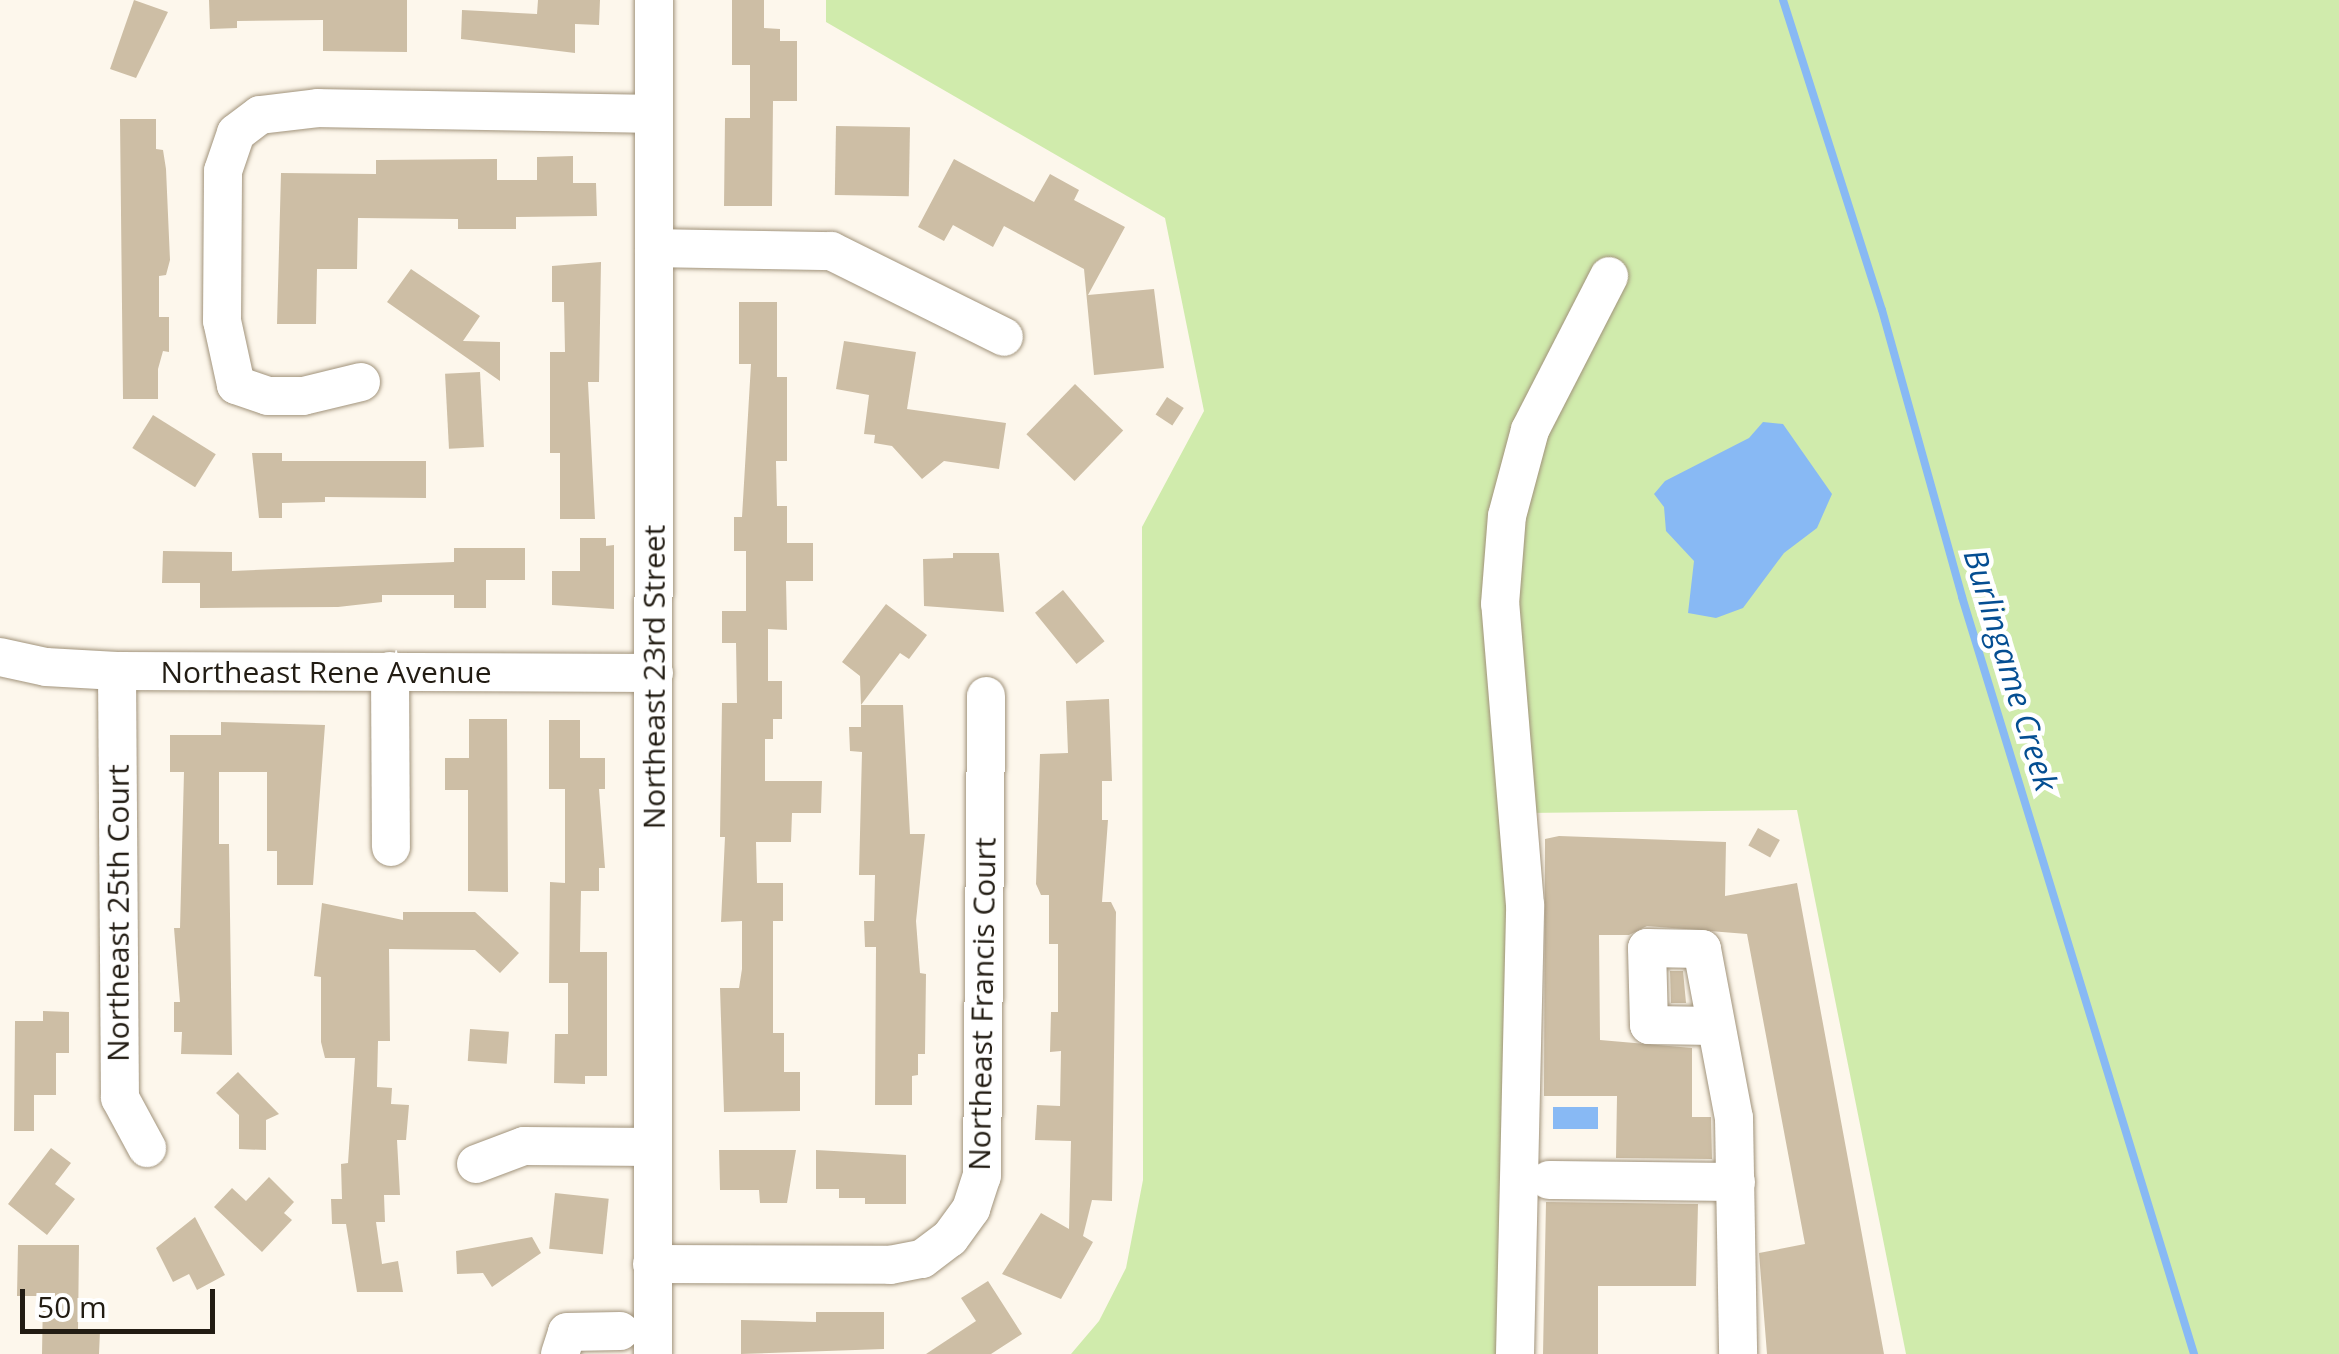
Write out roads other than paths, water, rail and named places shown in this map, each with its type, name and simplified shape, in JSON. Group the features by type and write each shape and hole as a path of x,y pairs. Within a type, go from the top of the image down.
{"street":[{"name":"Northeast 23rd Street","path":"652,1354 654,0"},
{"path":"361,382 303,396 268,396 236,384 222,320 223,171 236,132 260,115 318,108 653,114"},
{"path":"654,248 830,251 1004,336"},
{"path":"1516,1354 1525,905 1500,604 1507,516 1530,430 1608,276"},
{"name":"Northeast Rene Avenue","path":"0,657 46,668 117,671 654,674"},
{"name":"Northeast 25th Court","path":"117,671 120,1098 147,1148"},
{"path":"390,671 391,847"},
{"name":"Northeast Francis Court","path":"652,1264 890,1266 922,1259 950,1238 971,1209 982,1176 986,696"},
{"path":"1715,1026 1734,1118 1738,1354"},
{"path":"476,1164 524,1146 653,1147"},
{"path":"1549,1180 1736,1182"},
{"path":"560,1354 567,1332 620,1332"}],"water":[{"path":"1763,422 1783,424 1832,494 1817,528 1784,553 1743,608 1716,618 1688,613 1694,561 1666,531 1664,507 1654,494 1665,481 1749,438"},
{"path":"1553,1107 1598,1107 1598,1129 1553,1129"}],"waterway":[{"name":"Burlingame Creek","path":"1783,0 1882,310 1962,597 2194,1354"}]}
